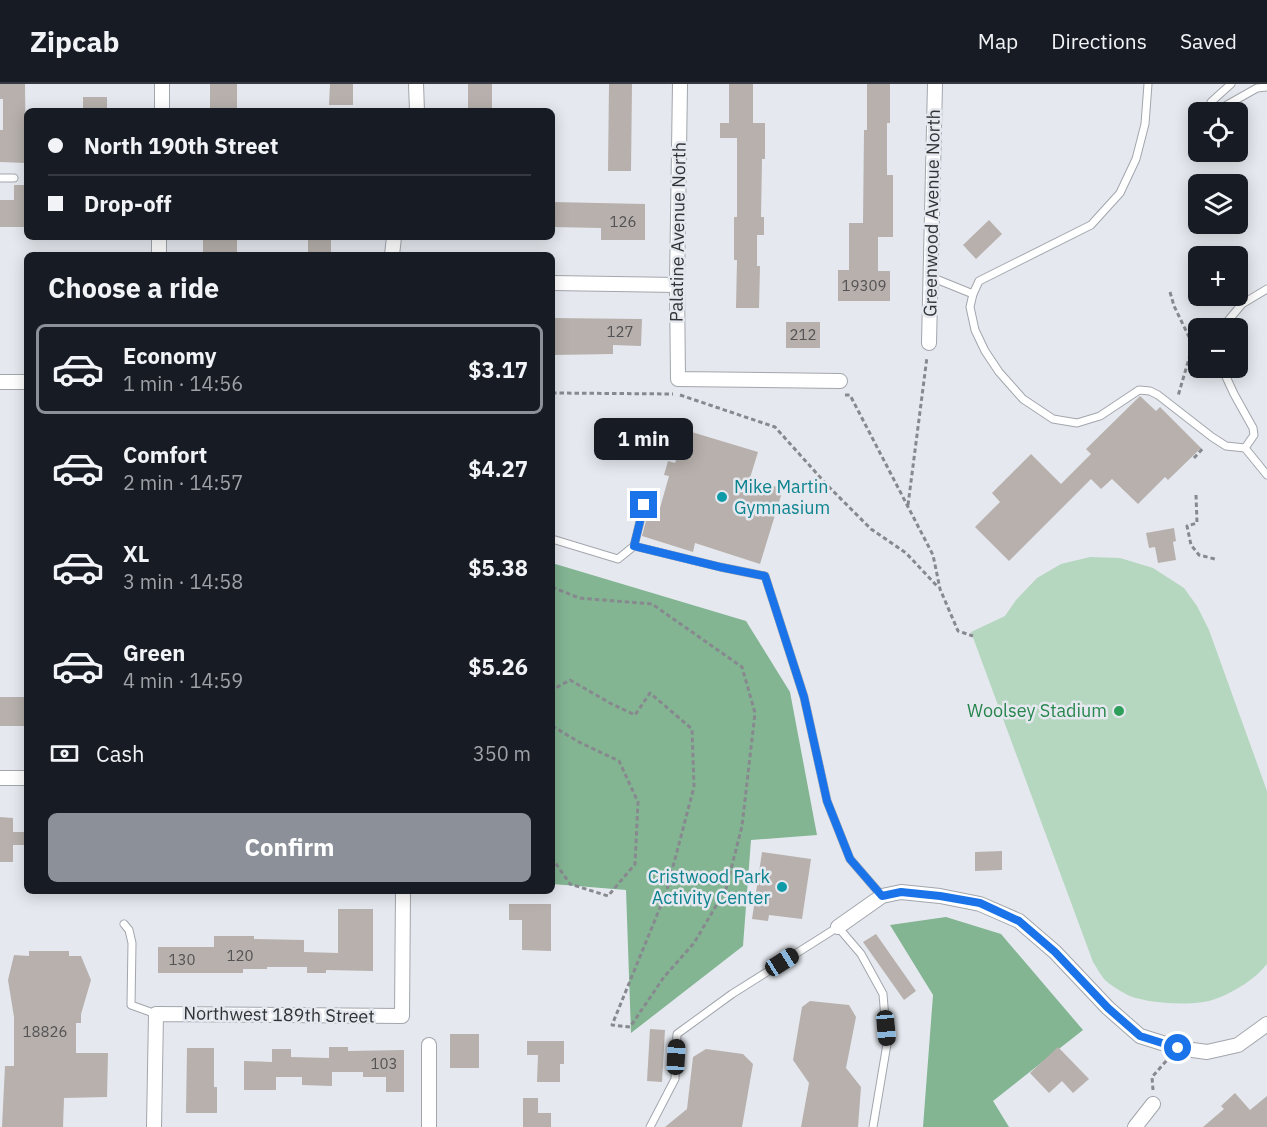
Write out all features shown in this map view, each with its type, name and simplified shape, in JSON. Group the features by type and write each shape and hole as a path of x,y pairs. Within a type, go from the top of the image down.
{"street":[{"path":"162,84 162,108"},
{"path":"416,84 417,108"},
{"name":"Palatine Avenue North","path":"680,84 678,379 839,388"},
{"name":"Greenwood Avenue North","path":"929,342 934,84"},
{"path":"555,284 677,285"},
{"path":"0,382 24,382"},
{"path":"0,778 24,778"},
{"path":"838,927 882,896 901,892 980,903 1019,921 1055,952 1108,1008 1140,1036 1178,1048 1207,1052 1238,1045 1267,1024"},
{"name":"Northwest 189th Street","path":"156,1014 402,1016 403,894"},
{"path":"154,1127 156,1014"},
{"path":"429,1045 429,1127"},
{"path":"1135,1127 1153,1104"}],"lane":[{"path":"1148,84 1145,124 1136,159 1120,193 1091,225 979,281 970,307 975,330 999,372 1023,399 1053,419 1077,423 1100,416 1140,390 1150,391 1226,446 1245,448 1267,475"},
{"path":"1231,84 1211,102 1212,109 1218,110 1257,88 1267,87"},
{"path":"0,178 14,178"},
{"path":"931,277 973,294"},
{"path":"1230,318 1242,304 1267,289"},
{"path":"1227,378 1253,428 1254,435 1245,448"},
{"path":"555,540 618,559 634,546 644,505"},
{"path":"634,546 765,576 804,697 827,801 850,859 882,896"},
{"path":"124,924 129,930 132,943 131,1005 156,1014"},
{"path":"650,1127 675,1079 677,1034 732,994 838,927 861,954 883,994 887,1044 873,1127"}],"path":[{"path":"1170,292 1174,306 1193,345 1178,396"},
{"path":"908,507 929,342"},
{"path":"839,388 850,395 933,555 940,589 958,631 973,636"},
{"path":"555,393 687,394"},
{"path":"676,394 775,427 828,486 872,529 906,553 940,589"},
{"path":"1194,458 1204,447"},
{"path":"1196,495 1197,523 1187,526 1191,544 1199,555 1215,559"},
{"path":"555,588 579,598 652,604 742,667 755,713 742,826 726,889 694,943 664,976 630,1027 612,1025 669,883 694,787 692,729 650,693 635,715 610,704 570,680 555,688"},
{"path":"555,728 619,761 638,802 635,864 608,896 570,885 555,862"},
{"path":"1153,1104 1152,1077 1178,1048"}],"green space":[{"name":"Woolsey Stadium","path":"1090,557 1120,558 1153,568 1184,588 1197,606 1209,630 1267,791 1267,964 1245,984 1209,1001 1162,1003 1139,999 1114,987 1099,972 1093,962 971,632 1005,616 1016,600 1037,578 1061,564"},
{"path":"555,564 746,621 790,692 817,835 751,840 743,946 631,1033 626,890 555,884"},
{"path":"946,917 1001,934 1083,1030 993,1101 1009,1127 923,1127 933,995 890,925"}],"building":[{"path":"0,84 25,84 24,163 0,162 3,99 0,99"},
{"path":"210,84 237,84 237,108 210,108"},
{"path":"330,84 353,84 353,105 329,105"},
{"path":"468,84 492,84 492,108 468,108"},
{"path":"609,84 632,84 631,171 608,171"},
{"path":"729,84 753,84 753,123 765,123 761,217 764,217 764,235 757,235 757,266 760,266 759,308 736,308 737,260 734,260 734,217 737,217 737,138 720,138 720,123 729,123"},
{"path":"867,84 890,84 887,175 893,175 893,237 878,237 878,271 890,271 890,301 838,301 838,270 849,270 849,223 863,223"},
{"path":"83,97 107,97 107,108 83,108"},
{"path":"14,185 24,185 24,227 0,227 0,200 14,200"},
{"path":"555,202 645,204 645,240 601,240 601,228 555,227"},
{"path":"989,220 1002,234 976,259 963,245"},
{"path":"203,240 237,240 237,252 203,252"},
{"path":"308,240 331,240 331,252 308,252"},
{"path":"555,318 642,319 641,346 613,345 613,354 555,355"},
{"path":"786,322 820,322 820,348 786,348"},
{"path":"1140,396 1156,411 1160,407 1201,448 1168,480 1165,477 1138,504 1112,479 1101,489 1091,479 1009,561 975,527 1000,502 992,493 1031,454 1061,484 1091,454 1086,449"},
{"name":"Mike Martin Gymnasium","path":"685,430 758,452 750,478 783,489 760,564 695,543 693,552 642,536 650,505 660,508 669,476 664,475 668,461 675,463"},
{"path":"1174,528 1176,541 1173,542 1176,560 1158,563 1155,547 1149,548 1146,533"},
{"path":"0,697 24,697 24,726 0,726"},
{"path":"0,817 13,818 13,832 24,832 24,845 13,845 13,862 0,862"},
{"path":"1002,851 1002,870 975,871 975,852"},
{"name":"Cristwood Park Activity Center","path":"762,852 811,859 802,919 769,915 768,921 752,919"},
{"path":"509,904 551,904 551,951 522,950 522,920 509,920"},
{"path":"338,909 373,909 373,971 326,970 326,973 307,973 307,967 267,967 267,969 243,969 243,973 158,973 158,947 214,947 214,936 304,940 304,952 338,953"},
{"path":"876,934 916,991 904,1000 863,942"},
{"path":"29,951 69,951 69,956 81,956 91,980 81,1014 81,1023 76,1023 76,1053 108,1053 107,1097 64,1098 63,1127 2,1127 5,1066 14,1066 14,1017 8,980 14,955 29,956"},
{"path":"810,1001 849,1005 856,1017 846,1068 861,1087 858,1127 801,1127 809,1083 793,1060 802,1007"},
{"path":"650,1029 665,1030 662,1082 647,1081"},
{"path":"450,1034 479,1034 479,1068 450,1068"},
{"path":"527,1041 564,1041 564,1064 560,1064 560,1082 537,1082 538,1055 527,1055"},
{"path":"329,1047 348,1047 348,1051 404,1050 404,1092 386,1092 386,1077 363,1077 363,1072 332,1072 332,1086 302,1085 302,1077 276,1077 276,1090 244,1090 244,1061 272,1062 272,1049 291,1049 291,1057 329,1058"},
{"path":"1058,1047 1089,1079 1073,1093 1062,1081 1049,1093 1030,1073"},
{"path":"187,1048 214,1048 217,1113 186,1113"},
{"path":"706,1049 743,1054 753,1064 742,1127 665,1127 687,1109 693,1057"},
{"path":"1235,1093 1250,1110 1267,1096 1267,1127 1203,1127 1224,1109 1221,1106"},
{"path":"523,1098 538,1098 538,1113 551,1113 551,1127 523,1127"}],"place":[{"name":"Mike Martin Gymnasium","path":"722,497"},
{"name":"Woolsey Stadium","path":"1119,711"},
{"name":"Cristwood Park Activity Center","path":"782,887"}],"route":[{"path":"644,505 634,546 765,576 804,697 827,801 850,859 882,896 901,892 980,903 1019,921 1055,952 1108,1008 1140,1036 1178,1048"}]}
